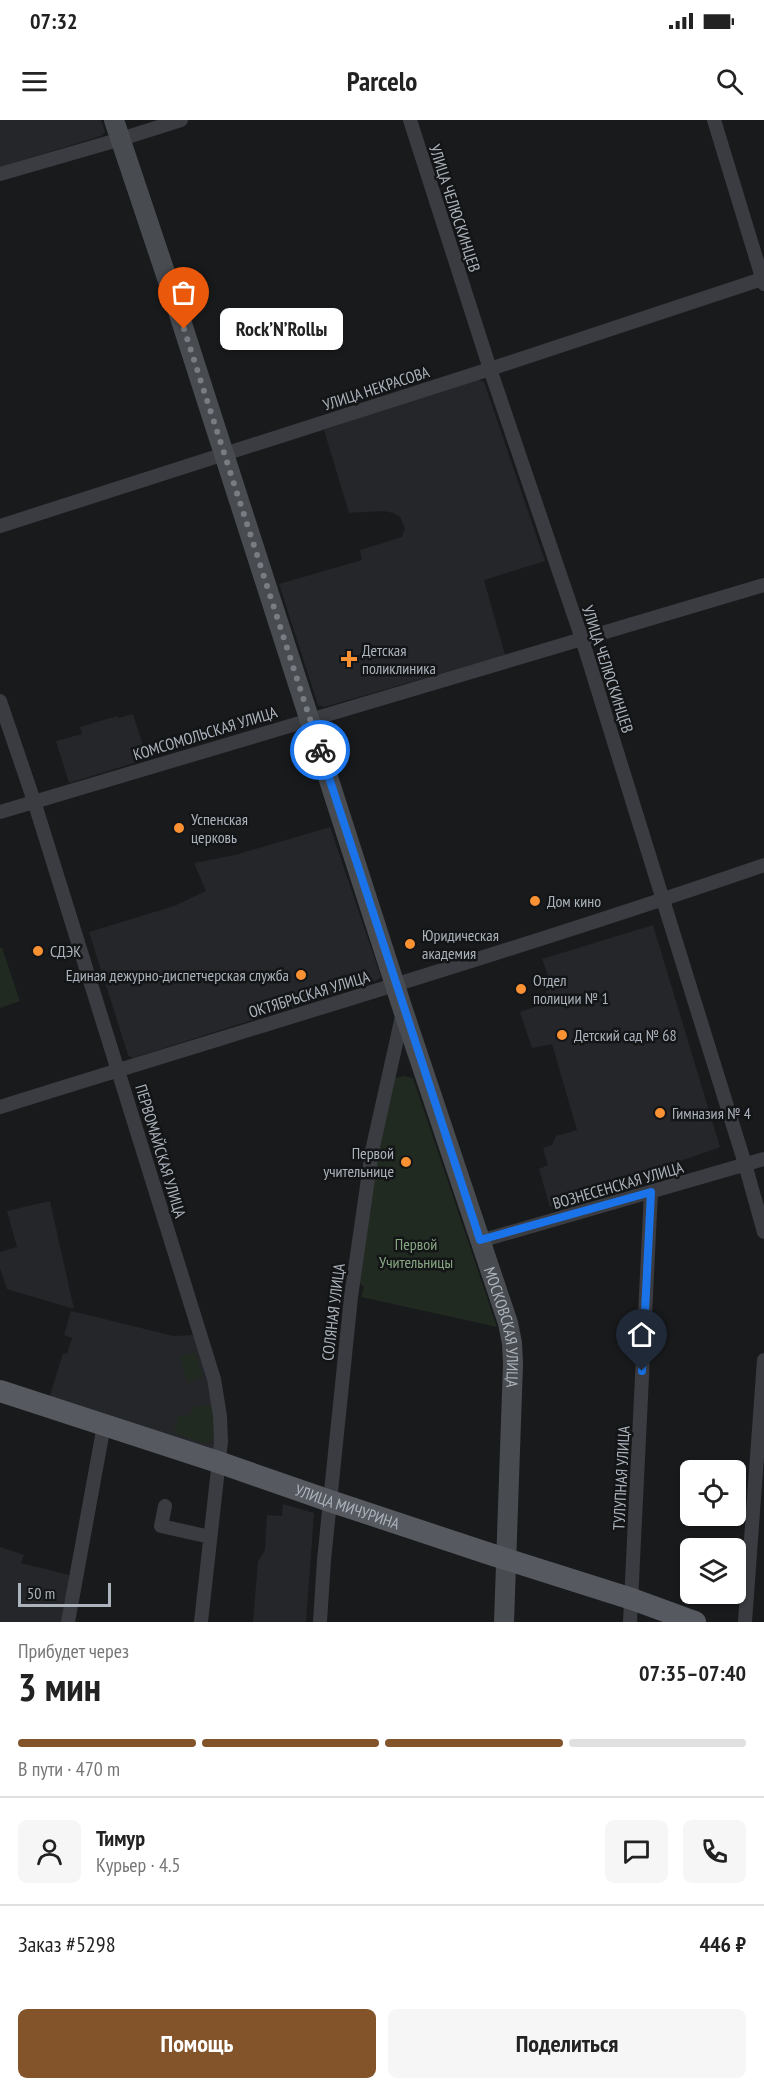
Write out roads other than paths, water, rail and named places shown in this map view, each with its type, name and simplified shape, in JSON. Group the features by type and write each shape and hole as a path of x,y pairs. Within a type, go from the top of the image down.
{"main road":[{"name":"МОСКОВСКАЯ УЛИЦА","path":"114,120 177,308 403,1010 508,1323 512,1343 504,1622"},
{"name":"УЛИЦА МИЧУРИНА","path":"1,1395 218,1462 330,1502 632,1599 695,1622"}],"street":[{"path":"0,174 121,140 181,120"},
{"name":"УЛИЦА ЧЕЛЮСКИНЦЕВ","path":"410,120 490,369 582,639 664,900 764,1232"},
{"path":"714,120 763,282"},
{"name":"УЛИЦА НЕКРАСОВА","path":"0,526 763,282"},
{"name":"КОМСОМОЛЬСКАЯ УЛИЦА","path":"0,812 764,585"},
{"name":"ПЕРВОМАЙСКАЯ УЛИЦА","path":"0,701 34,801 214,1379 220,1416 221,1442 201,1622"},
{"name":"ОКТЯБРЬСКАЯ УЛИЦА","path":"0,1107 664,900 764,865"},
{"name":"СОЛЯНАЯ УЛИЦА","path":"320,1622 324,1560 351,1297 372,1151 403,1010"},
{"name":"ВОЗНЕСЕНСКАЯ УЛИЦА","path":"480,1240 764,1159"},
{"name":"ТУЛУПНАЯ УЛИЦА","path":"630,1622 651,1192"},
{"path":"745,1622 764,1360"},
{"path":"69,1622 104,1425"},
{"path":"165,1506 161,1526 210,1537"}],"place":[{"name":"Rock’N’Rollы","path":"184,329"},
{"name":"Детская поликлиника","path":"349,659"},
{"name":"Успенская церковь","path":"179,828"},
{"name":"Дом кино","path":"535,901"},
{"name":"Юридическая академия","path":"410,944"},
{"name":"СДЭК","path":"38,951"},
{"name":"Единая дежурно-диспетчерская служба","path":"301,975"},
{"name":"Отдел полиции № 1","path":"521,989"},
{"name":"Детский сад № 68","path":"562,1035"},
{"name":"Гимназия № 4","path":"660,1113"},
{"name":"Первой учительнице","path":"406,1162"}],"park label":[{"name":"Первой Учительницы","path":"416,1253"}]}
